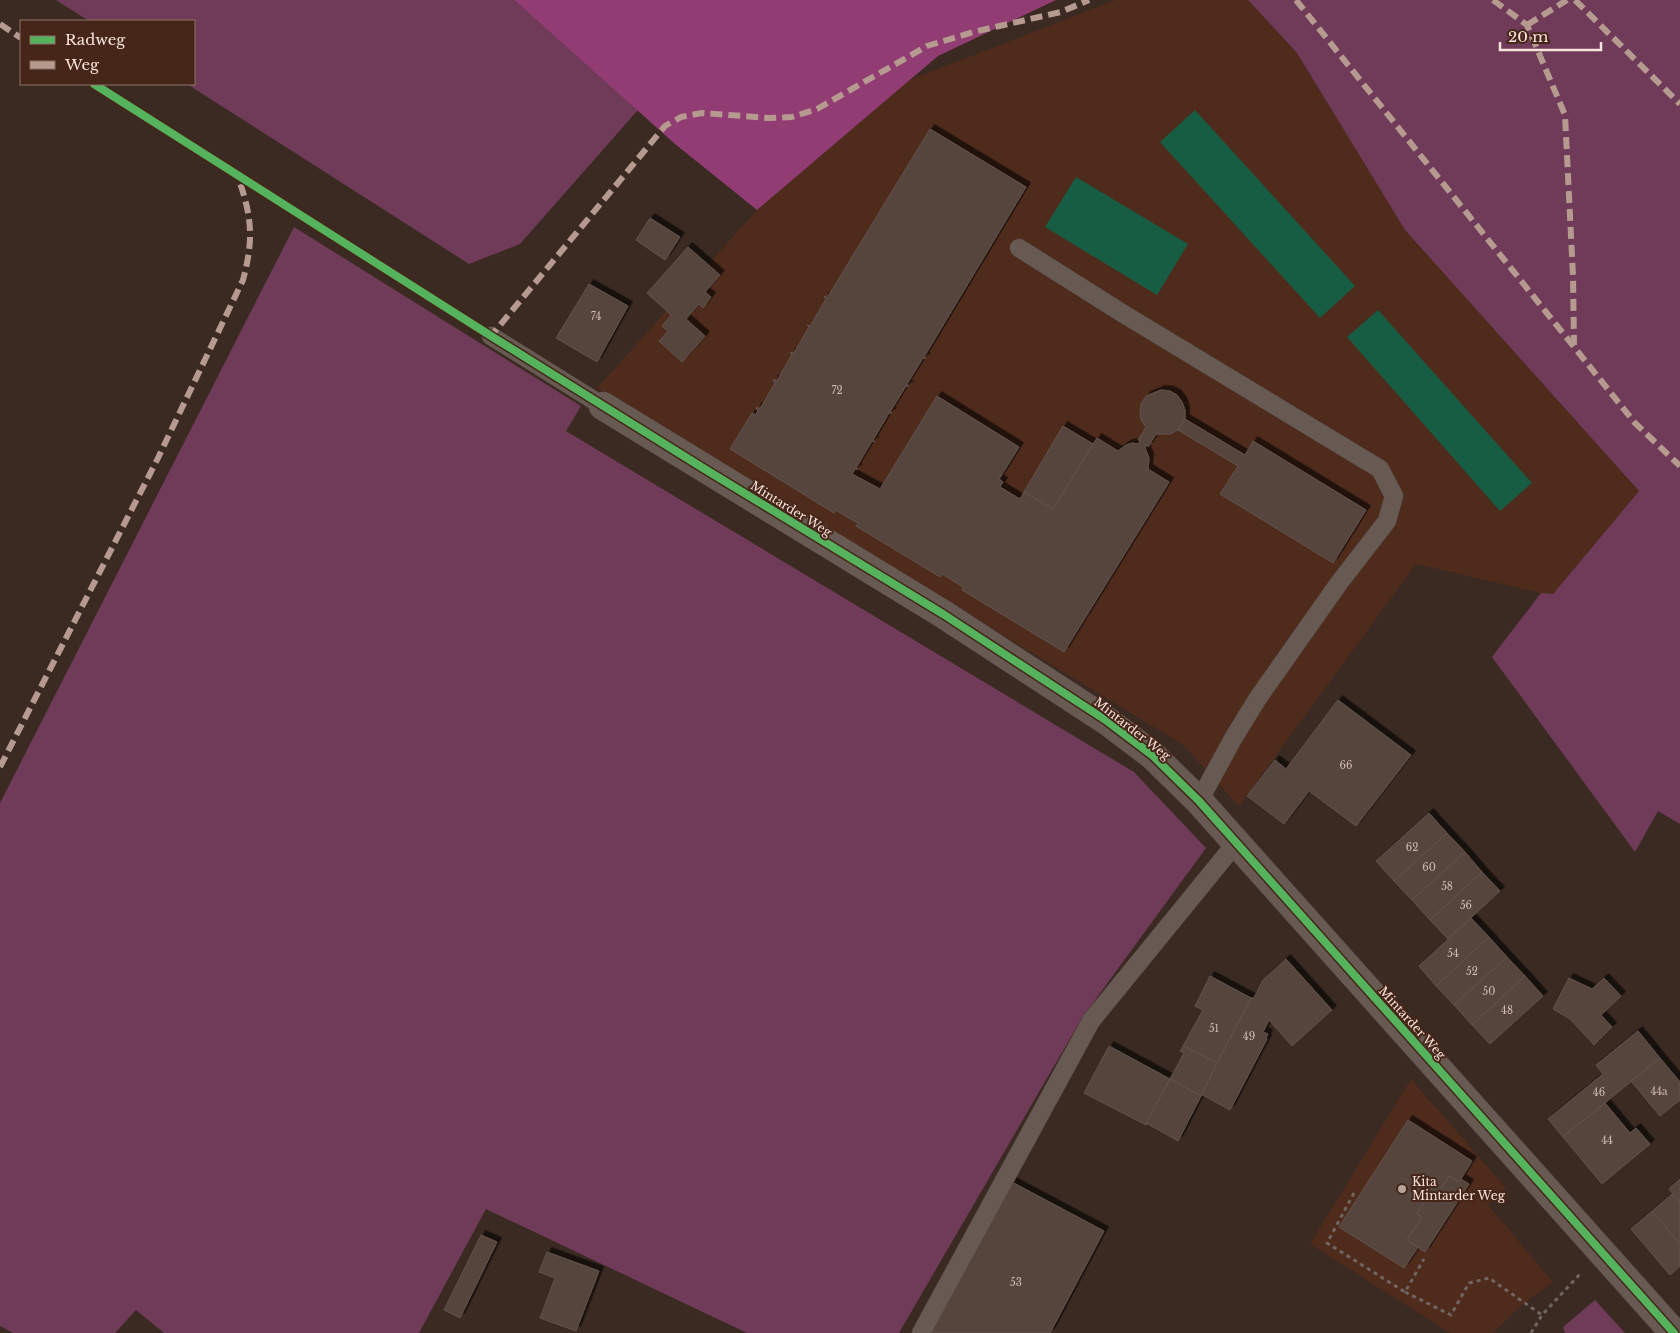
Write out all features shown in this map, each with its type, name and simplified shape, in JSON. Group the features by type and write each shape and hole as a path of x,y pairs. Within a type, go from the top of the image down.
{"street":[{"name":"Mintarder Weg","path":"603,406 943,614 1107,721 1152,755 1199,801 1674,1333"}],"lane":[{"path":"1019,248 1122,313 1380,469 1394,496 1386,521 1339,583 1258,698 1199,801"},
{"name":"Mintarder Weg","path":"491,336 603,406"},
{"path":"921,1333 1091,1022 1236,843"}],"path":[{"path":"1354,1193 1328,1243 1405,1292 1451,1315 1469,1283 1489,1278 1542,1315"},
{"path":"1531,1333 1542,1315 1601,1252"},
{"path":"1405,1292 1424,1259"}],"shaded area":[{"path":"56,0 514,0 638,110 520,244 469,264 189,85 195,85 195,20 87,20"},
{"path":"514,0 1056,0 938,56 757,210 675,144"},
{"path":"1116,0 1248,0 1297,53 1405,230 1639,491 1553,594 1541,593 1416,564 1239,806 1182,744 597,388 757,210 910,80"},
{"path":"1248,0 1680,0 1680,824 1658,811 1635,852 1492,657 1541,593 1553,594 1639,491 1405,230 1297,53"},
{"path":"1195,110 1355,286 1320,318 1160,142"},
{"path":"1076,177 1188,244 1157,295 1045,227"},
{"path":"294,227 581,406 566,431 1134,772 1206,848 1082,1018 899,1333 747,1333 486,1209 419,1333 164,1333 136,1310 115,1333 13,1333 0,1326 0,803"},
{"path":"1378,310 1532,483 1500,511 1347,337"},
{"path":"1411,1079 1506,1188 1488,1205 1553,1282 1524,1303 1493,1333 1450,1333 1310,1244"},
{"path":"1595,1300 1625,1333 1565,1333 1563,1327"}],"building":[{"path":"930,129 1026,187 924,357 926,358 923,358 907,384 909,386 906,386 890,412 892,413 889,413 873,440 875,442 872,441 856,468 858,469 855,469 852,474 880,489 937,396 1019,447 999,479 1003,482 1000,487 1020,499 1024,492 1053,509 1097,438 1118,451 1126,445 1138,444 1140,441 1138,440 1146,427 1141,420 1140,412 1141,404 1146,396 1161,390 1170,391 1177,395 1185,410 1185,419 1178,430 1170,434 1156,434 1148,447 1146,445 1145,448 1149,458 1148,469 1169,482 1064,652 962,590 963,587 942,574 940,577 856,526 858,523 836,510 834,513 730,449 752,413 756,415 757,407 760,409 775,383 774,379 777,381 792,354 790,353 794,353 809,327 807,325 810,326 826,299 824,297 827,298"},
{"path":"650,218 680,237 665,260 636,240"},
{"path":"688,247 720,275 705,292 711,297 703,308 699,304 686,319 705,336 682,362 659,341 668,331 662,326 671,315 647,293"},
{"path":"589,284 628,306 597,362 556,338"},
{"path":"1185,419 1245,455 1253,441 1366,510 1333,563 1220,494 1238,466 1178,430"},
{"path":"1063,426 1093,444 1053,509 1024,492"},
{"path":"1338,700 1411,755 1356,826 1309,791 1284,824 1247,796 1275,760 1286,769"},
{"path":"1429,813 1447,833 1394,881 1376,861"},
{"path":"1447,833 1465,852 1412,900 1394,881"},
{"path":"1465,852 1482,872 1430,920 1412,900"},
{"path":"1482,872 1500,891 1448,939 1430,920"},
{"path":"1471,918 1489,937 1436,986 1419,966"},
{"path":"1489,937 1507,957 1454,1005 1436,986"},
{"path":"1507,957 1525,976 1472,1025 1454,1005"},
{"path":"1286,959 1332,1010 1292,1046 1269,1020 1263,1032 1268,1034 1267,1039 1230,1110 1201,1094 1251,998 1254,998 1263,980"},
{"path":"1210,976 1251,998 1217,1063 1183,1046 1203,1010 1195,1006"},
{"path":"1525,976 1543,996 1490,1044 1472,1025"},
{"path":"1569,978 1592,989 1604,978 1621,996 1601,1015 1612,1027 1594,1045 1570,1019 1553,1009"},
{"path":"1638,1031 1660,1058 1563,1137 1548,1119 1603,1074 1596,1065"},
{"path":"1109,1046 1170,1079 1146,1125 1084,1093"},
{"path":"1183,1046 1217,1063 1201,1096 1170,1079 1184,1053 1180,1051"},
{"path":"1660,1058 1680,1082 1680,1100 1660,1116 1631,1081"},
{"path":"1170,1079 1201,1096 1178,1141 1146,1123"},
{"path":"1605,1103 1630,1133 1636,1128 1650,1144 1602,1184 1563,1137"},
{"name":"Kita Mintarder Weg","path":"1408,1120 1472,1161 1459,1182 1449,1176 1434,1199 1429,1196 1417,1214 1422,1217 1407,1240 1418,1247 1404,1268 1339,1227"},
{"path":"1449,1176 1459,1182 1461,1179 1469,1184 1425,1252 1407,1240 1422,1217 1417,1214 1429,1196 1434,1199"},
{"path":"1680,1179 1680,1203 1669,1189"},
{"path":"1008,1180 1104,1231 1050,1333 928,1333"},
{"path":"1672,1194 1680,1203 1680,1244 1652,1211"},
{"path":"1652,1211 1680,1244 1680,1266 1670,1275 1631,1229"},
{"path":"481,1235 497,1242 460,1318 444,1310"},
{"path":"547,1252 599,1271 576,1331 540,1318 555,1278 539,1272"}],"marked path":[{"path":"488,335 491,336 665,126 681,117 702,113 769,118 792,117 817,109 927,46 973,32 1061,12 1089,0"},
{"path":"1296,0 1635,423 1680,466"},
{"path":"1493,0 1527,25 1565,115 1573,276 1574,345"},
{"path":"1527,25 1567,0"},
{"path":"1575,0 1680,104"},
{"path":"0,24 20,37"},
{"path":"0,767 158,458 243,280 249,252 250,228 249,216 238,177"}],"cycle path":[{"path":"96,85 491,336 943,614 1107,721 1152,755 1199,801 1674,1333"}],"place":[{"name":"Kita Mintarder Weg","path":"1402,1189"}]}
